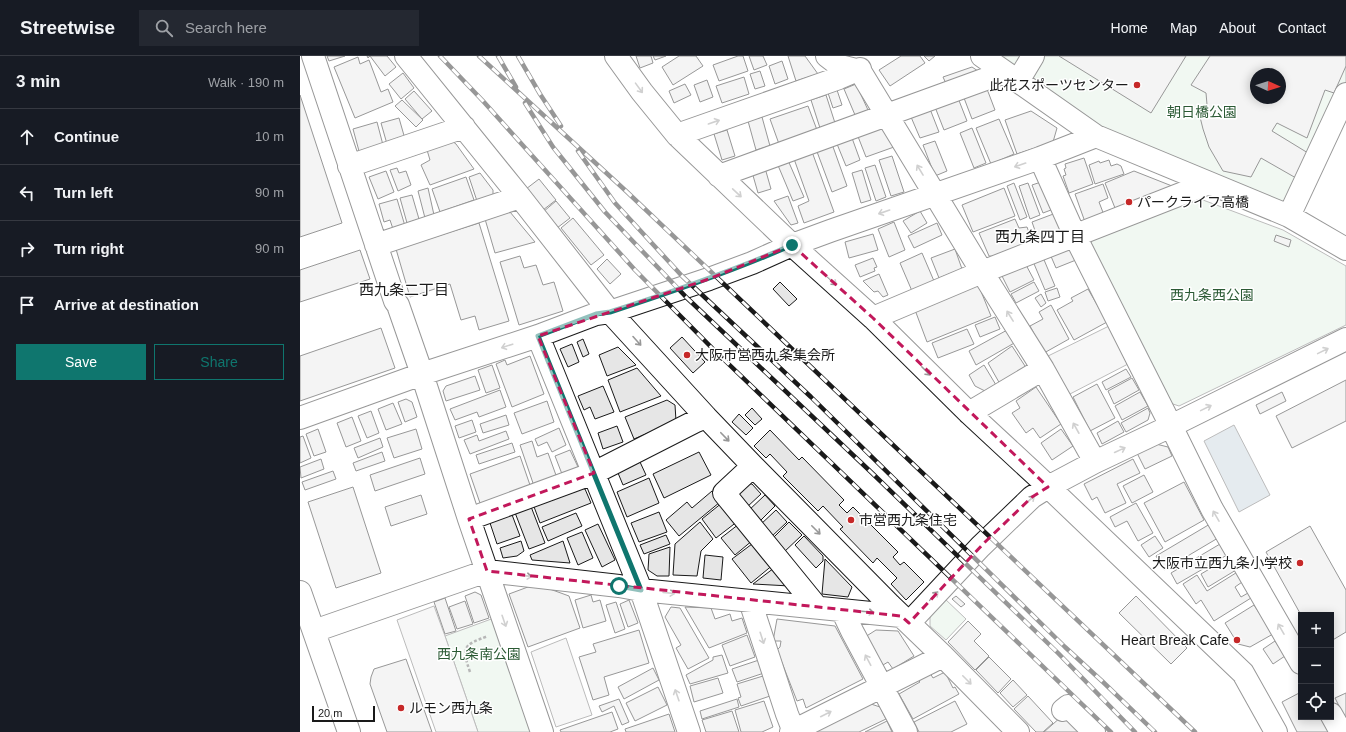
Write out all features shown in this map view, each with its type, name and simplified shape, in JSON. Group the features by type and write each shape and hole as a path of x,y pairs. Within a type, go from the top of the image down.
{"street":[{"path":"313,56 394,301 398,305 422,374 469,519 542,732"},
{"path":"406,56 520,197 610,312 753,466 1018,732"},
{"path":"616,56 642,92 677,135 792,245 873,318 969,413 1243,673 1276,732"},
{"path":"827,56 840,66 862,63"},
{"path":"982,56 1096,136 1289,216 1346,248"},
{"path":"719,176 887,116 1011,76 1033,56"},
{"path":"677,135 862,63"},
{"path":"862,63 887,116 1043,369 1096,462"},
{"path":"1289,216 1346,94"},
{"path":"349,166 464,127"},
{"path":"300,418 422,374 538,336 596,314 610,312 752,263 792,245 1040,158 1096,136"},
{"path":"1040,158 1075,236 1172,426 1212,509 1298,658"},
{"path":"873,318 982,272 1209,183"},
{"path":"376,245 520,197"},
{"path":"538,336 641,590 689,732"},
{"path":"905,619 1032,497 1096,462 1172,426 1346,339"},
{"path":"969,413 1043,369"},
{"path":"469,519 594,473 706,417"},
{"path":"753,466 724,493 816,606"},
{"path":"314,631 487,571 619,586 641,590 816,606 905,619"},
{"path":"300,592 349,732"},
{"path":"750,601 793,732 943,656"},
{"path":"842,610 852,632 906,732"},
{"path":"1063,710 1068,706 1094,732"},
{"path":"1334,719 1341,732"}],"path":[{"path":"470,672 465,659 466,646 471,642 507,629"}],"highlighted area":[{"path":"792,245 873,318 1048,487 1032,497 984,543 909,623 901,616 487,571 469,519 594,473 538,336 709,279"}],"green space":[{"name":"朝日橋公園","path":"1000,56 1346,56 1346,111 1297,210 1103,132"},
{"name":"西九条西公園","path":"1195,197 1283,230 1346,266 1346,325 1179,406 1170,403 1091,243 1094,236"},
{"path":"944,598 966,619 946,640 930,626 930,613"},
{"name":"西九条南公園","path":"494,618 534,732 478,732 445,636"}],"shaded area":[{"path":"1109,326 1128,364 1068,395 1046,357"},
{"path":"1234,425 1270,495 1239,512 1204,441"},
{"path":"434,606 478,732 436,732 397,620"},
{"path":"566,638 592,715 556,727 531,652"}],"building":[{"path":"327,56 345,56 329,61"},
{"path":"370,56 387,56 396,67 385,76"},
{"path":"636,56 651,56 653,63 640,68"},
{"path":"653,56 666,56 655,60"},
{"path":"679,56 696,56 703,66 673,85 662,67"},
{"path":"738,56 743,56 748,71 719,81 713,65"},
{"path":"749,56 763,56 767,65 754,70"},
{"path":"788,56 805,56 818,74 796,81"},
{"path":"901,56 920,56 925,63 890,86 879,70"},
{"path":"924,56 935,56 929,61"},
{"name":"此花スポーツセンター","path":"1059,56 1186,56 1151,113"},
{"path":"1210,56 1346,56 1346,66 1334,93 1325,90 1307,138 1277,123 1272,131 1308,153 1296,178 1261,158 1251,177 1223,171 1209,147 1200,117 1208,116 1206,93 1191,85"},
{"path":"358,57 360,64 369,60 381,92 388,89 393,102 355,118 334,67"},
{"path":"782,61 788,79 775,84 769,66"},
{"path":"972,67 978,71 948,88 943,77"},
{"path":"760,71 765,86 755,89 750,74"},
{"path":"403,73 414,88 401,99 389,84"},
{"path":"744,77 749,94 722,103 716,86"},
{"path":"707,80 713,97 700,102 694,85"},
{"path":"685,84 691,95 674,103 669,91"},
{"path":"856,84 868,110 855,115 844,89"},
{"path":"987,89 995,110 972,119 964,98"},
{"path":"837,90 842,105 833,108 828,93"},
{"path":"414,91 432,111 422,119 405,99"},
{"path":"300,95 342,223 300,237"},
{"path":"826,95 835,123 820,128 811,100"},
{"path":"958,98 967,121 944,130 935,107"},
{"path":"402,100 423,120 416,127 395,106"},
{"path":"808,106 817,130 779,144 770,119"},
{"path":"930,109 939,132 920,138 911,117"},
{"path":"1031,111 1057,128 1053,142 1017,154 1005,120"},
{"path":"762,117 770,146 756,150 748,121"},
{"path":"399,118 405,139 387,144 381,123"},
{"path":"999,119 1014,154 991,164 976,128"},
{"path":"377,122 383,145 359,151 353,129"},
{"path":"884,123 894,147 866,157 857,134"},
{"path":"972,128 986,163 974,168 960,133"},
{"path":"727,130 735,156 722,160 714,134"},
{"path":"852,138 860,160 846,166 837,144"},
{"path":"452,141 456,144 474,169 430,185 421,165 430,160 427,150"},
{"path":"935,141 947,171 935,176 923,145"},
{"path":"832,144 847,186 832,192 816,149"},
{"path":"811,149 834,212 804,223 798,206 809,201 793,156"},
{"path":"892,156 904,192 891,196 879,160"},
{"path":"787,158 804,197 793,201 777,163"},
{"path":"1084,158 1093,184 1069,193 1063,176 1066,175 1064,169 1066,168 1065,164"},
{"path":"1109,160 1111,166 1117,164 1121,166 1124,174 1095,184 1089,165 1099,161 1100,163"},
{"path":"875,165 886,197 876,201 865,168"},
{"path":"397,168 399,173 406,171 411,185 398,191 390,170"},
{"path":"765,168 771,189 758,193 752,172"},
{"path":"862,170 871,200 861,203 852,173"},
{"path":"386,171 394,192 378,199 369,177"},
{"name":"パークライフ高橋","path":"1134,171 1172,186 1117,213 1105,183"},
{"path":"480,173 493,190 493,195 477,201 469,177"},
{"path":"466,177 474,200 440,212 432,189"},
{"path":"539,179 556,200 543,210 526,189"},
{"path":"1041,182 1051,210 1043,213 1032,185"},
{"path":"1014,183 1027,217 1020,220 1007,186"},
{"path":"1028,183 1040,215 1030,219 1019,186"},
{"path":"1103,184 1108,198 1099,202 1104,215 1085,222 1075,194"},
{"path":"428,188 434,215 425,218 418,191"},
{"path":"1004,188 1015,216 973,232 962,205"},
{"path":"412,195 419,219 407,223 400,198"},
{"path":"788,196 798,223 791,225 774,201"},
{"path":"397,199 405,226 393,229 390,220 384,222 379,204"},
{"path":"556,201 570,218 557,228 543,212"},
{"path":"920,211 927,223 911,233 903,221"},
{"path":"510,212 535,242 495,253 485,219"},
{"path":"1056,213 1062,227 1058,234 1039,242 1032,222"},
{"path":"573,218 604,255 591,265 561,228"},
{"path":"1015,219 1019,228 1027,227 1033,243 999,257 989,256 979,233"},
{"path":"894,222 905,250 889,257 878,229"},
{"path":"479,223 509,321 479,330 475,316 461,320 450,284 410,297 396,249"},
{"path":"937,223 942,235 914,248 908,236"},
{"path":"873,234 878,250 849,258 845,242"},
{"path":"1276,235 1291,240 1289,247 1274,241"},
{"path":"1067,247 1072,250 1076,260 1056,268 1050,254"},
{"path":"955,249 962,269 939,278 931,258"},
{"path":"360,250 370,279 300,302 300,270"},
{"path":"922,253 934,281 912,291 900,263"},
{"path":"1042,255 1055,286 1045,290 1032,259"},
{"path":"520,256 524,268 536,265 543,285 554,282 563,311 519,325 500,262"},
{"path":"873,258 877,267 874,268 875,271 860,277 855,265"},
{"path":"607,259 621,274 610,284 597,269"},
{"path":"1025,263 1034,280 1010,292 1002,276"},
{"path":"879,274 888,295 883,297 878,291 874,292 863,281"},
{"path":"780,282 797,299 789,306 773,289"},
{"path":"1034,282 1039,291 1016,303 1011,294"},
{"path":"978,284 991,316 927,342 915,310"},
{"path":"1057,288 1060,297 1048,301 1045,292"},
{"path":"1088,289 1107,322 1074,340 1057,310 1073,301 1071,298"},
{"path":"1041,294 1046,303 1041,307 1035,298"},
{"path":"1051,305 1069,339 1044,353 1030,326 1043,319 1039,312"},
{"path":"995,317 1000,329 980,337 975,325"},
{"path":"381,328 395,368 300,401 300,356"},
{"path":"967,329 974,344 938,358 932,343"},
{"path":"1009,329 1016,342 976,365 969,351"},
{"name":"大阪市営西九条集会所","path":"682,337 705,362 693,373 670,348"},
{"path":"583,339 589,354 583,357 577,342"},
{"path":"572,344 579,362 568,367 560,349"},
{"path":"1012,346 1025,366 1024,372 1000,384 988,363"},
{"path":"618,347 636,365 607,376 599,355"},
{"path":"530,356 544,394 512,407 496,364 505,360 507,365"},
{"path":"492,365 500,388 486,393 478,370"},
{"path":"984,365 996,385 985,391 975,386 969,375"},
{"path":"637,368 661,396 620,412 608,380"},
{"path":"1126,369 1131,377 1106,390 1102,382"},
{"path":"475,376 480,390 446,401 443,391 446,386"},
{"path":"1132,378 1139,390 1114,404 1108,391"},
{"path":"1346,380 1346,421 1292,448 1276,416"},
{"path":"1097,384 1115,418 1090,431 1073,397"},
{"path":"603,386 614,412 595,419 590,407 584,410 578,396"},
{"path":"1036,387 1061,424 1040,438 1033,428 1026,433 1012,413 1020,408 1016,401"},
{"path":"500,390 506,407 479,417 477,412 455,420 450,409"},
{"path":"1140,392 1148,406 1122,420 1115,406"},
{"path":"1282,392 1286,401 1260,414 1256,405"},
{"path":"406,399 412,402 417,417 405,422 398,402"},
{"path":"667,400 675,405 676,421 634,439 625,417"},
{"path":"547,401 554,422 522,434 514,413"},
{"path":"393,403 402,424 386,430 378,409"},
{"path":"752,408 762,419 755,425 745,415"},
{"path":"1148,408 1150,413 1148,420 1126,432 1121,423"},
{"path":"371,411 379,433 367,438 358,416"},
{"path":"739,414 753,428 746,435 732,422"},
{"path":"506,415 509,425 483,433 480,424"},
{"path":"352,417 361,441 346,447 337,423"},
{"path":"472,420 476,432 459,438 455,426"},
{"path":"1118,421 1124,432 1102,444 1097,433"},
{"path":"617,426 623,442 603,449 598,433"},
{"path":"559,428 566,445 552,452 547,442 538,446 535,439"},
{"path":"318,429 326,452 314,456 306,434"},
{"path":"416,429 422,449 394,458 387,438"},
{"path":"1061,429 1073,446 1052,460 1041,443"},
{"name":"市営西九条住宅","path":"770,430 799,460 802,457 844,500 839,505 847,513 853,507 898,552 893,557 900,565 904,562 924,582 906,600 891,584 897,578 877,558 873,563 840,529 843,527 823,506 818,511 783,476 787,472 770,454 766,458 754,446"},
{"path":"506,431 509,439 470,454 464,440 477,435 479,441"},
{"path":"303,436 311,458 300,463 300,437"},
{"path":"380,438 383,447 358,458 354,448"},
{"path":"532,441 537,457 548,453 557,478 534,486 520,445"},
{"path":"512,443 515,452 479,464 476,455"},
{"path":"1156,444 1168,447 1172,456 1145,469 1137,453"},
{"path":"570,450 578,467 562,474 555,456"},
{"path":"382,452 385,461 356,471 353,463"},
{"path":"699,452 711,475 664,498 653,474"},
{"path":"520,456 531,488 481,506 470,474"},
{"path":"420,458 425,474 375,491 370,475"},
{"path":"321,459 324,469 301,478 300,467"},
{"path":"1133,459 1140,473 1117,484 1126,503 1105,513 1097,497 1092,500 1084,484"},
{"path":"640,462 646,475 623,485 618,473"},
{"path":"333,471 336,479 305,490 302,482"},
{"path":"1144,475 1153,492 1132,503 1123,486"},
{"path":"649,478 659,503 627,517 617,492"},
{"path":"1184,482 1204,520 1165,542 1144,503"},
{"path":"744,484 752,484 761,494 746,508 737,498"},
{"path":"353,487 381,573 336,588 308,502"},
{"path":"577,487 585,489 591,503 540,523 533,504"},
{"path":"712,491 720,502 679,536 666,520 687,502 692,508"},
{"path":"421,495 427,514 391,526 385,507"},
{"path":"765,495 775,506 758,523 747,512"},
{"path":"723,502 738,521 716,538 702,519"},
{"path":"1136,503 1153,533 1138,541 1127,521 1115,527 1110,517"},
{"path":"530,504 545,543 529,549 514,510"},
{"path":"776,510 787,522 770,538 759,526"},
{"path":"511,512 520,536 497,544 489,520"},
{"path":"659,512 667,532 639,542 631,523"},
{"path":"576,513 582,526 548,541 542,527"},
{"path":"700,522 713,539 701,551 697,576 673,575 675,544"},
{"path":"789,522 802,535 783,553 771,540"},
{"path":"598,524 615,560 602,567 585,530"},
{"path":"739,524 753,540 735,555 721,538"},
{"path":"1210,524 1218,538 1164,570 1156,556"},
{"path":"1310,526 1346,590 1346,632 1334,639 1334,612 1299,612 1266,552"},
{"path":"582,532 593,558 578,565 567,538"},
{"path":"666,535 670,544 644,554 640,545"},
{"path":"804,536 823,556 823,561 816,568 795,545"},
{"path":"1155,536 1163,548 1149,557 1141,545"},
{"path":"521,541 524,551 517,556 503,558 500,548"},
{"path":"563,541 570,563 532,560 530,555"},
{"path":"756,541 774,564 751,583 732,559"},
{"path":"1220,544 1227,555 1177,584 1171,573"},
{"path":"670,547 669,576 657,576 648,570 649,554"},
{"path":"705,555 723,557 721,580 703,578"},
{"path":"1228,558 1236,570 1208,587 1201,574"},
{"path":"825,559 852,587 848,597 822,594"},
{"path":"774,568 790,586 753,584"},
{"path":"1239,571 1245,580 1235,587 1241,597 1248,593 1251,598 1214,621 1201,600 1196,604 1183,584 1197,575 1207,591"},
{"path":"536,584 569,596 580,628 528,647 509,594"},
{"path":"475,592 481,595 489,618 474,623 465,596"},
{"path":"591,595 593,602 600,600 606,621 583,628 575,600"},
{"path":"956,596 965,604 961,607 952,599"},
{"path":"1136,596 1187,648 1171,664 1119,613"},
{"path":"445,598 456,631 445,634 434,602"},
{"path":"629,600 638,623 628,627 620,604"},
{"path":"465,601 473,624 457,629 449,607"},
{"path":"616,602 625,629 615,633 606,605"},
{"path":"1254,605 1273,634 1250,647 1238,644 1225,623"},
{"path":"671,607 680,608 709,658 688,669 676,648 681,645 665,617"},
{"path":"685,607 711,608 715,619 730,614 732,621 742,618 747,633 709,648"},
{"path":"777,619 835,626 863,679 806,708 803,699 797,701 777,650 780,647 781,641 773,641"},
{"path":"968,621 981,634 974,641 989,656 975,670 948,642"},
{"path":"639,630 649,663 604,677 609,695 593,700 579,657 596,652 593,644"},
{"path":"876,630 898,631 914,656 893,669 888,662 883,665 865,637"},
{"path":"747,635 755,657 730,666 722,645"},
{"path":"1275,641 1285,656 1273,664 1263,649"},
{"path":"722,655 728,673 690,684 686,675 713,660 713,657"},
{"path":"989,657 1011,679 998,693 976,670"},
{"name":"ルモン西九条","path":"406,659 432,732 387,732 370,684 371,677 374,669"},
{"path":"759,660 764,673 737,682 732,669"},
{"path":"653,668 659,680 624,699 618,687"},
{"path":"945,672 953,688 955,687 959,694 913,719 899,694 920,682 918,680 930,673 933,678"},
{"path":"763,676 770,696 741,706 738,698 741,697 737,684"},
{"path":"718,678 723,693 694,702 690,686"},
{"path":"1013,680 1027,695 1013,707 1000,693"},
{"path":"658,687 667,705 635,721 626,703"},
{"path":"1346,693 1346,720 1335,698"},
{"path":"1298,694 1298,720 1323,720 1329,732 1297,732 1282,702"},
{"path":"1028,696 1053,723 1043,732 1036,732 1014,709"},
{"path":"619,699 629,722 622,725 614,706 602,712 599,706"},
{"path":"737,699 739,707 702,719 700,711"},
{"path":"764,701 773,727 762,732 741,732 735,710"},
{"path":"955,701 967,724 951,732 919,732 914,722"},
{"path":"871,704 880,707 886,719 859,732 815,732"},
{"path":"1070,709 1083,732 1044,732"},
{"path":"732,711 739,732 706,732 702,720"},
{"path":"612,712 618,729 610,732 561,732 560,730"},
{"path":"669,714 675,732 626,732 625,729"},
{"path":"887,721 892,732 865,732"}],"railway":[{"path":"440,56 483,101 635,270 713,349 1111,732"},
{"path":"479,56 626,191 1195,732"},
{"path":"498,56 516,87"},
{"path":"518,56 561,126"},
{"path":"525,103 553,147 605,212 687,298 872,473 1058,653 1135,732"},
{"path":"578,151 615,203 682,276 811,397 1065,647 1155,732"}],"place":[{"name":"此花スポーツセンター","path":"1137,85"},
{"name":"パークライフ高橋","path":"1129,202"},
{"name":"大阪市営西九条集会所","path":"687,355"},
{"name":"市営西九条住宅","path":"851,520"},
{"name":"大阪市立西九条小学校","path":"1300,563"},
{"name":"Heart Break Cafe","path":"1237,640"},
{"name":"ルモン西九条","path":"401,708"}],"district":[{"name":"西九条四丁目","path":"1040,237"},
{"name":"西九条二丁目","path":"404,290"}],"route":[{"path":"619,586 641,590 538,336 596,314 610,312 752,263 792,245"}]}
